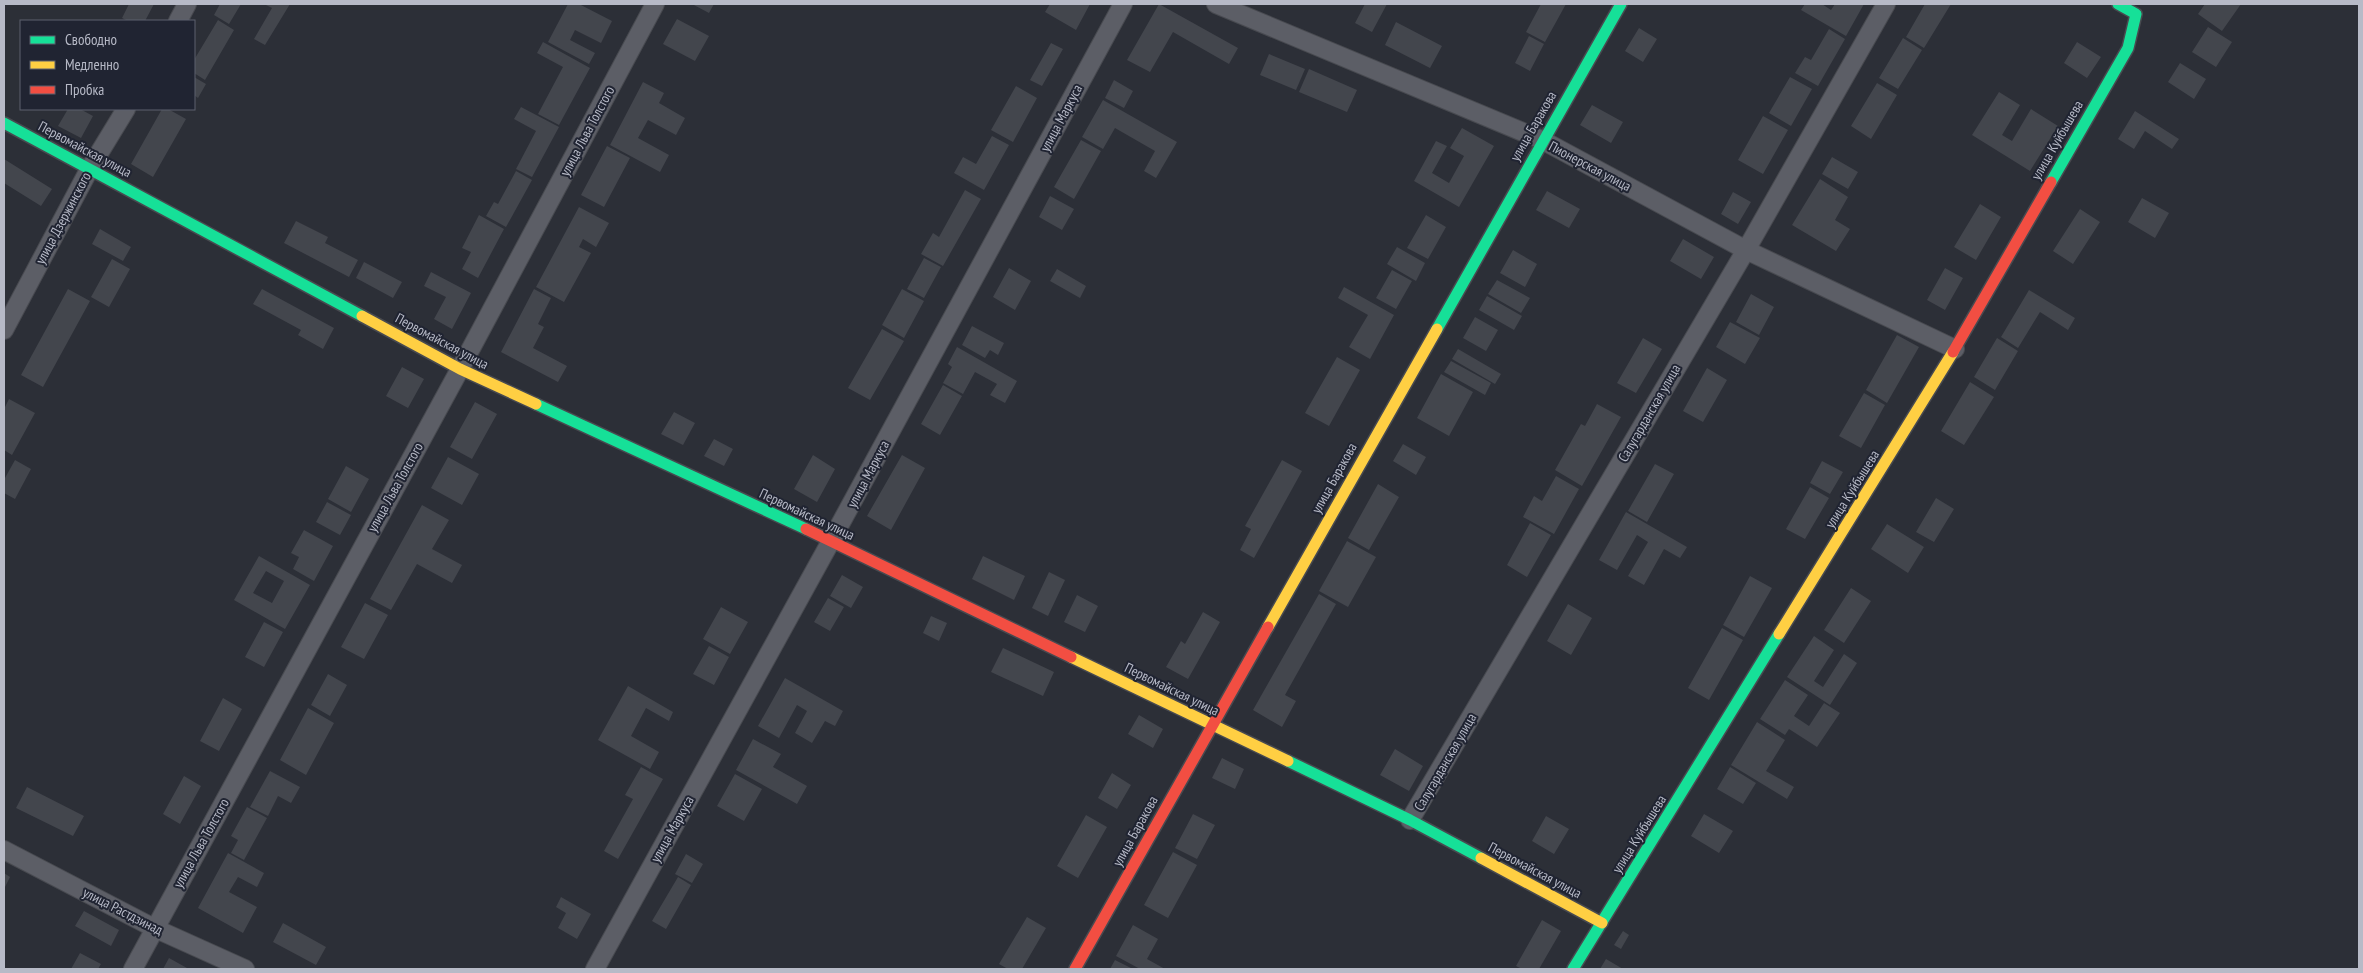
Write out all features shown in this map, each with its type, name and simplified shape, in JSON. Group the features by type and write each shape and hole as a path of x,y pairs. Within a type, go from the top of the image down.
{"street":[{"path":"179,20 188,4"},
{"name":"улица Льва Толстого","path":"132,969 460,369 655,4"},
{"name":"улица Маркуса","path":"595,969 831,541 1123,4"},
{"name":"Пионерская улица","path":"1216,4 1542,140 1746,250 1955,350"},
{"name":"улица Баракова","path":"1075,969 1542,140 1621,4"},
{"name":"Салугарданская улица","path":"1410,820 1746,250 1886,4"},
{"name":"улица Куйбышева","path":"1574,969 1955,350 2128,48 2136,14 2118,4"},
{"name":"улица Дзержинского","path":"4,330 90,168 125,110"},
{"name":"Первомайская улица","path":"4,123 460,369 831,541 1212,724 1410,820 1602,922"},
{"name":"улица Растдзинад","path":"4,850 154,928 245,969"}],"building":[{"path":"129,4 154,4 146,20 126,20 122,18"},
{"path":"220,4 241,4 229,24 214,15"},
{"path":"264,4 290,4 265,45 254,39 272,8"},
{"path":"568,4 579,4 612,21 601,43 575,30 570,40 595,53 589,64 548,42"},
{"path":"692,4 714,4 709,13"},
{"path":"1050,4 1090,4 1076,30 1045,12"},
{"path":"1159,4 1238,48 1229,64 1173,32 1150,72 1127,60"},
{"path":"1365,4 1387,4 1372,32 1355,23"},
{"path":"1541,4 1566,4 1545,42 1526,32"},
{"path":"1805,4 1822,4 1831,10 1835,4 1864,4 1846,36 1801,10"},
{"path":"1925,4 1951,4 1924,48 1906,37"},
{"path":"2205,4 2241,4 2222,31 2198,14"},
{"path":"677,19 709,36 695,61 663,44"},
{"path":"218,20 234,30 205,80 195,74 195,58"},
{"path":"1396,22 1442,46 1430,68 1385,45"},
{"path":"2208,27 2232,42 2216,67 2192,52"},
{"path":"1639,28 1657,39 1643,62 1625,51"},
{"path":"1829,29 1845,39 1818,86 1795,73 1805,57 1811,60"},
{"path":"1529,36 1544,44 1530,71 1515,63"},
{"path":"1903,38 1922,50 1898,89 1879,78"},
{"path":"543,42 590,68 559,125 538,114 563,67 537,53"},
{"path":"2077,42 2101,57 2087,78 2064,63"},
{"path":"1051,43 1063,49 1042,86 1030,80"},
{"path":"1269,54 1305,69 1296,90 1260,75"},
{"path":"2180,63 2206,79 2194,99 2168,82"},
{"path":"1309,69 1357,90 1347,112 1299,92"},
{"path":"1790,77 1812,89 1791,126 1769,113"},
{"path":"195,78 206,84 198,98 195,96"},
{"path":"1114,80 1133,91 1124,108 1105,98"},
{"path":"643,82 664,93 659,103 685,118 676,135 648,120 638,138 669,155 660,172 610,145"},
{"path":"1877,83 1897,95 1871,139 1851,126"},
{"path":"1016,86 1037,98 1013,142 991,130"},
{"path":"1999,92 2020,105 2002,135 2012,141 2031,109 2058,126 2030,171 1972,135"},
{"path":"1103,100 1177,142 1156,178 1144,171 1155,151 1115,128 1103,149 1082,137"},
{"path":"1592,105 1623,122 1611,143 1580,125"},
{"path":"521,107 559,127 532,177 516,169 536,131 514,119"},
{"path":"67,110 82,110 93,116 81,138 58,126"},
{"path":"161,110 170,110 186,119 153,177 131,164"},
{"path":"2135,111 2179,139 2172,149 2145,131 2134,149 2118,139"},
{"path":"1763,116 1788,130 1763,174 1738,160"},
{"path":"1462,128 1494,146 1459,207 1414,181 1436,141 1447,146 1432,173 1449,183 1464,156 1450,148"},
{"path":"992,136 1009,145 984,190 954,173 963,157 976,164"},
{"path":"1081,140 1101,151 1074,199 1054,187"},
{"path":"607,146 630,158 604,207 581,195"},
{"path":"1832,157 1858,172 1848,189 1822,174"},
{"path":"4,159 52,189 41,206 4,183"},
{"path":"516,171 532,180 506,227 486,216 494,202 498,204"},
{"path":"1820,179 1848,197 1835,220 1850,229 1836,251 1792,225"},
{"path":"965,190 981,199 943,266 921,254 933,233 939,237"},
{"path":"1547,191 1580,209 1569,228 1536,210"},
{"path":"1733,192 1751,202 1738,224 1721,214"},
{"path":"1050,196 1074,209 1062,230 1039,217"},
{"path":"2142,198 2169,213 2155,238 2128,222"},
{"path":"1980,204 2001,217 1976,260 1954,247"},
{"path":"579,207 609,223 596,247 583,239 579,247 591,253 564,302 536,287"},
{"path":"2080,209 2100,222 2073,264 2053,251"},
{"path":"479,215 504,229 478,278 462,269 471,252 462,248"},
{"path":"1426,215 1446,227 1428,259 1407,248"},
{"path":"296,221 328,237 325,243 358,260 349,277 284,243"},
{"path":"100,229 131,247 123,261 92,244"},
{"path":"1683,239 1714,257 1701,279 1670,261"},
{"path":"1397,247 1425,263 1416,281 1387,264"},
{"path":"1513,250 1537,264 1525,287 1500,273"},
{"path":"924,258 941,267 924,298 907,289"},
{"path":"112,259 130,269 109,307 91,297"},
{"path":"364,262 402,282 393,298 356,278"},
{"path":"1009,268 1031,281 1015,310 993,297"},
{"path":"1945,268 1963,278 1945,310 1927,300"},
{"path":"1057,269 1086,286 1080,298 1050,281"},
{"path":"1392,270 1412,281 1396,309 1376,298"},
{"path":"431,272 471,293 452,329 434,319 446,297 424,286"},
{"path":"1497,280 1530,298 1521,313 1488,294"},
{"path":"1344,287 1394,315 1370,359 1349,347 1368,315 1338,298"},
{"path":"68,289 90,301 43,387 21,375"},
{"path":"262,289 334,328 323,349 298,335 301,330 253,304"},
{"path":"534,289 551,298 538,324 544,327 533,348 567,366 558,382 501,352"},
{"path":"902,289 924,301 904,338 882,325"},
{"path":"2029,290 2075,318 2068,330 2040,312 2018,348 2001,337"},
{"path":"1751,294 1774,307 1759,335 1736,322"},
{"path":"1487,296 1522,316 1514,330 1479,310"},
{"path":"1475,317 1498,330 1486,351 1463,338"},
{"path":"1730,322 1760,338 1745,364 1716,347"},
{"path":"972,326 1004,343 998,355 990,350 985,358 962,345"},
{"path":"882,329 904,341 870,400 848,388"},
{"path":"1897,335 1919,347 1887,403 1866,390"},
{"path":"1643,338 1662,349 1636,393 1617,383"},
{"path":"1997,338 2018,351 1995,390 1974,377"},
{"path":"957,347 1017,381 1005,403 990,395 997,384 975,372 963,394 943,383 952,367 948,364"},
{"path":"1458,349 1501,374 1495,384 1452,359"},
{"path":"1337,357 1360,370 1329,426 1305,413"},
{"path":"1451,361 1491,383 1485,395 1444,372"},
{"path":"402,367 424,379 408,408 386,396"},
{"path":"1707,368 1727,380 1703,422 1683,411"},
{"path":"1441,374 1473,392 1449,436 1417,418"},
{"path":"1970,382 1994,397 1964,445 1941,431"},
{"path":"943,385 962,396 940,435 921,424"},
{"path":"1864,393 1885,405 1861,448 1839,436"},
{"path":"9,399 35,413 12,455 4,450 4,409"},
{"path":"475,402 497,414 472,459 450,447"},
{"path":"1597,404 1621,417 1582,486 1555,470 1581,424 1585,426"},
{"path":"674,412 695,423 683,445 661,434"},
{"path":"714,439 733,449 724,466 704,456"},
{"path":"1403,444 1426,457 1416,475 1393,461"},
{"path":"813,455 835,469 817,502 794,489"},
{"path":"902,455 925,468 891,530 867,516"},
{"path":"448,457 479,474 462,505 431,488"},
{"path":"15,460 31,469 15,499 4,493 4,477"},
{"path":"1282,460 1302,471 1254,558 1240,550 1251,529 1245,526"},
{"path":"1822,461 1843,472 1830,494 1810,483"},
{"path":"1655,464 1674,474 1647,522 1628,511"},
{"path":"346,466 369,479 351,512 328,499"},
{"path":"1556,476 1579,489 1554,534 1523,517 1534,496 1542,501"},
{"path":"1378,484 1399,497 1369,550 1348,538"},
{"path":"1810,487 1829,498 1805,539 1786,529"},
{"path":"1936,498 1954,509 1934,542 1916,532"},
{"path":"327,502 351,515 340,535 316,522"},
{"path":"422,505 449,520 432,549 462,565 452,583 417,564 391,610 370,599"},
{"path":"1626,512 1687,547 1680,558 1664,549 1644,585 1628,576 1648,542 1637,535 1617,570 1599,560"},
{"path":"1530,523 1551,535 1527,577 1507,565"},
{"path":"1887,524 1924,547 1908,573 1871,549"},
{"path":"304,530 333,546 314,581 293,569 299,557 291,553"},
{"path":"1347,541 1376,557 1348,607 1319,591"},
{"path":"259,556 310,585 285,629 234,600","holes":["266,571 284,581 272,603 253,593"]},
{"path":"983,556 1025,576 1014,600 972,579"},
{"path":"1049,572 1065,580 1048,616 1032,608"},
{"path":"842,575 863,587 851,608 830,596"},
{"path":"1750,576 1772,588 1744,637 1723,625"},
{"path":"1851,588 1871,601 1844,643 1824,630"},
{"path":"1319,594 1336,604 1285,695 1296,701 1282,727 1253,710"},
{"path":"1077,595 1098,606 1085,632 1064,622"},
{"path":"828,598 844,607 830,631 814,622"},
{"path":"365,603 388,615 364,659 341,647"},
{"path":"1568,604 1592,618 1571,655 1547,641"},
{"path":"721,607 748,622 730,654 703,639"},
{"path":"1203,612 1220,622 1188,679 1166,667 1181,641 1185,644"},
{"path":"931,616 947,623 939,641 923,633"},
{"path":"264,622 283,632 264,667 245,657"},
{"path":"1722,628 1743,640 1709,700 1688,688"},
{"path":"1814,636 1834,650 1814,681 1823,687 1844,654 1857,663 1830,705 1787,677"},
{"path":"709,646 729,657 714,685 693,674"},
{"path":"1003,648 1054,672 1043,696 991,672"},
{"path":"328,674 347,685 330,716 311,705"},
{"path":"785,678 843,711 835,726 825,721 812,743 795,733 807,711 797,705 779,738 758,726"},
{"path":"1785,680 1808,695 1794,716 1809,726 1824,703 1840,713 1817,747 1789,729 1785,735 1760,719"},
{"path":"628,686 673,712 669,721 646,708 631,736 659,752 650,769 598,740"},
{"path":"223,698 242,709 219,751 200,741"},
{"path":"308,708 334,723 306,775 280,760"},
{"path":"1139,715 1163,729 1153,748 1128,734"},
{"path":"1757,722 1785,740 1766,771 1794,787 1787,799 1731,765"},
{"path":"753,739 781,754 773,767 807,786 797,804 736,770"},
{"path":"1395,749 1423,766 1409,791 1380,775"},
{"path":"1222,758 1244,769 1235,789 1212,778"},
{"path":"641,767 663,779 618,859 604,851 633,799 625,795"},
{"path":"1730,767 1756,783 1743,804 1717,789"},
{"path":"270,771 300,787 291,803 278,796 268,816 250,807"},
{"path":"1112,773 1131,785 1117,809 1098,798"},
{"path":"735,774 762,789 744,821 717,806"},
{"path":"184,776 201,786 180,824 163,814"},
{"path":"27,787 84,816 73,836 16,808"},
{"path":"247,807 267,818 244,860 231,853 238,840 231,836"},
{"path":"1193,814 1215,825 1197,859 1175,848"},
{"path":"1704,814 1733,831 1719,853 1691,836"},
{"path":"1086,815 1107,827 1078,878 1057,866"},
{"path":"1546,816 1569,829 1554,854 1532,841"},
{"path":"1173,852 1197,865 1168,918 1144,905"},
{"path":"228,853 264,873 257,887 238,877 229,892 257,907 243,933 198,908"},
{"path":"686,854 703,864 692,883 675,874"},
{"path":"4,873 10,877 4,889"},
{"path":"678,877 691,885 666,929 652,921"},
{"path":"561,897 591,914 577,939 558,928 566,913 556,907"},
{"path":"84,911 119,930 111,946 75,926"},
{"path":"1027,917 1046,928 1022,969 1008,969 999,964"},
{"path":"1542,920 1561,931 1539,969 1522,969 1516,966"},
{"path":"283,923 326,947 316,965 273,942"},
{"path":"1133,925 1158,939 1147,959 1165,969 1140,969 1116,956"},
{"path":"1623,931 1629,935 1621,949 1614,945"},
{"path":"80,953 101,964 98,969 71,969"},
{"path":"169,958 187,968 187,969 163,969"},
{"path":"1606,959 1623,969 1600,969"},
{"path":"1115,960 1133,969 1110,969"}],"traffic: fast":[{"path":"1437,329 1621,4"},
{"path":"2051,182 2128,48 2136,14 2118,4"},
{"path":"4,123 362,316"},
{"path":"536,404 806,529"},
{"path":"1573,969 1779,634"},
{"path":"1288,761 1410,820 1481,858"}],"traffic: slow":[{"path":"362,316 460,369 536,404"},
{"path":"1268,627 1437,329"},
{"path":"1779,634 1953,352"},
{"path":"1071,657 1288,761"},
{"path":"1481,858 1602,923"}],"traffic: jam":[{"path":"1953,352 2051,182"},
{"path":"806,529 1071,657"},
{"path":"1075,969 1268,627"}]}
